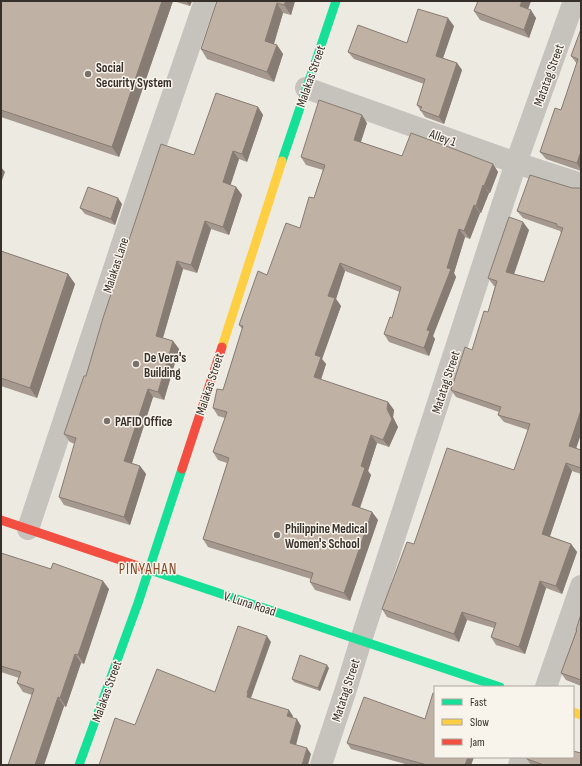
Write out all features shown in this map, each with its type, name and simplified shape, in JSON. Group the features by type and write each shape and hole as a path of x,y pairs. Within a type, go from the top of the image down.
{"street":[{"name":"Malakas Lane","path":"28,529 141,187 205,1"},
{"name":"Malakas Street","path":"79,765 138,604 306,88 336,1"},
{"name":"Matatag Street","path":"321,765 348,686 361,640 516,163 574,1"},
{"name":"Alley 1","path":"306,88 516,163 581,184"},
{"name":"V. Luna Road","path":"1,520 497,686"},
{"path":"546,686 581,586"}],"building":[{"name":"Social Security System","path":"1,1 162,1 112,147 1,110"},
{"path":"217,1 286,1 284,5 277,3 265,41 277,45 267,72 201,49"},
{"path":"478,1 522,1 520,6 531,10 524,30 474,11"},
{"path":"418,9 448,18 436,56 457,63 439,117 420,110 422,107 417,105 425,79 348,52 358,25 407,43"},
{"path":"581,29 581,155 580,154 577,163 540,152 555,108 561,110 578,59 571,56"},
{"path":"216,93 258,107 242,154 233,151 223,182 236,187 223,227 205,221 191,265 177,261 156,336 173,341 158,392 148,389 124,461 140,466 124,517 59,497 76,438 64,434 84,376 86,376 103,318 161,144 194,155"},
{"path":"319,100 362,115 354,140 402,156 411,133 493,164 464,231 459,229 447,268 451,269 427,330 430,331 424,348 384,334 390,317 392,318 401,287 340,263 328,296 335,298 315,355 321,357 314,377 388,402 387,409 392,419 383,440 371,435 361,466 365,468 352,505 372,512 344,593 310,582 313,573 203,539 229,458 213,452 227,412 213,408 217,389 223,390 243,326 239,325 258,271 267,275 286,223 300,228 309,197 314,198 325,165 301,157"},
{"path":"530,175 572,188 581,189 581,410 569,446 581,450 581,468 566,463 542,534 571,544 556,586 540,581 519,647 491,637 496,623 462,612 454,634 382,609 407,542 414,544 447,448 514,470 530,424 498,415 501,407 451,390 465,347 472,350 484,311 488,312 497,281 488,278 509,217 523,222 506,272 544,282 563,228 557,226 557,224 517,211"},
{"path":"88,187 118,198 111,219 80,208"},
{"path":"1,251 68,274 30,388 1,378"},
{"path":"1,553 51,569 53,563 103,581 78,655 75,654 60,698 58,697 35,765 8,765 34,689 17,683 21,672 1,666"},
{"path":"581,614 581,680 561,673 577,630"},
{"path":"238,626 267,636 247,693 247,697 289,710 287,716 297,719 290,743 307,748 302,765 99,765 115,718 135,725 157,669 215,692"},
{"path":"300,655 327,665 318,688 292,679"},
{"path":"434,693 434,758 468,758 465,765 427,765 347,743 364,697 425,719"},
{"path":"574,751 581,753 581,765 544,765 527,759 574,758"}],"traffic: fast":[{"path":"282,161 336,1"},
{"path":"79,765 138,603 182,469"},
{"path":"150,570 497,686"}],"traffic: slow":[{"path":"222,347 282,161"},
{"path":"574,712 581,715"}],"traffic: jam":[{"path":"182,469 222,347"},
{"path":"1,520 150,570"}],"place":[{"name":"Social Security System","path":"88,74"},
{"name":"De Vera's Building","path":"136,364"},
{"name":"PAFID Office","path":"107,421"},
{"name":"Philippine Medical Women's School","path":"277,535"}],"district":[{"name":"PINYAHAN","path":"148,569"}]}
